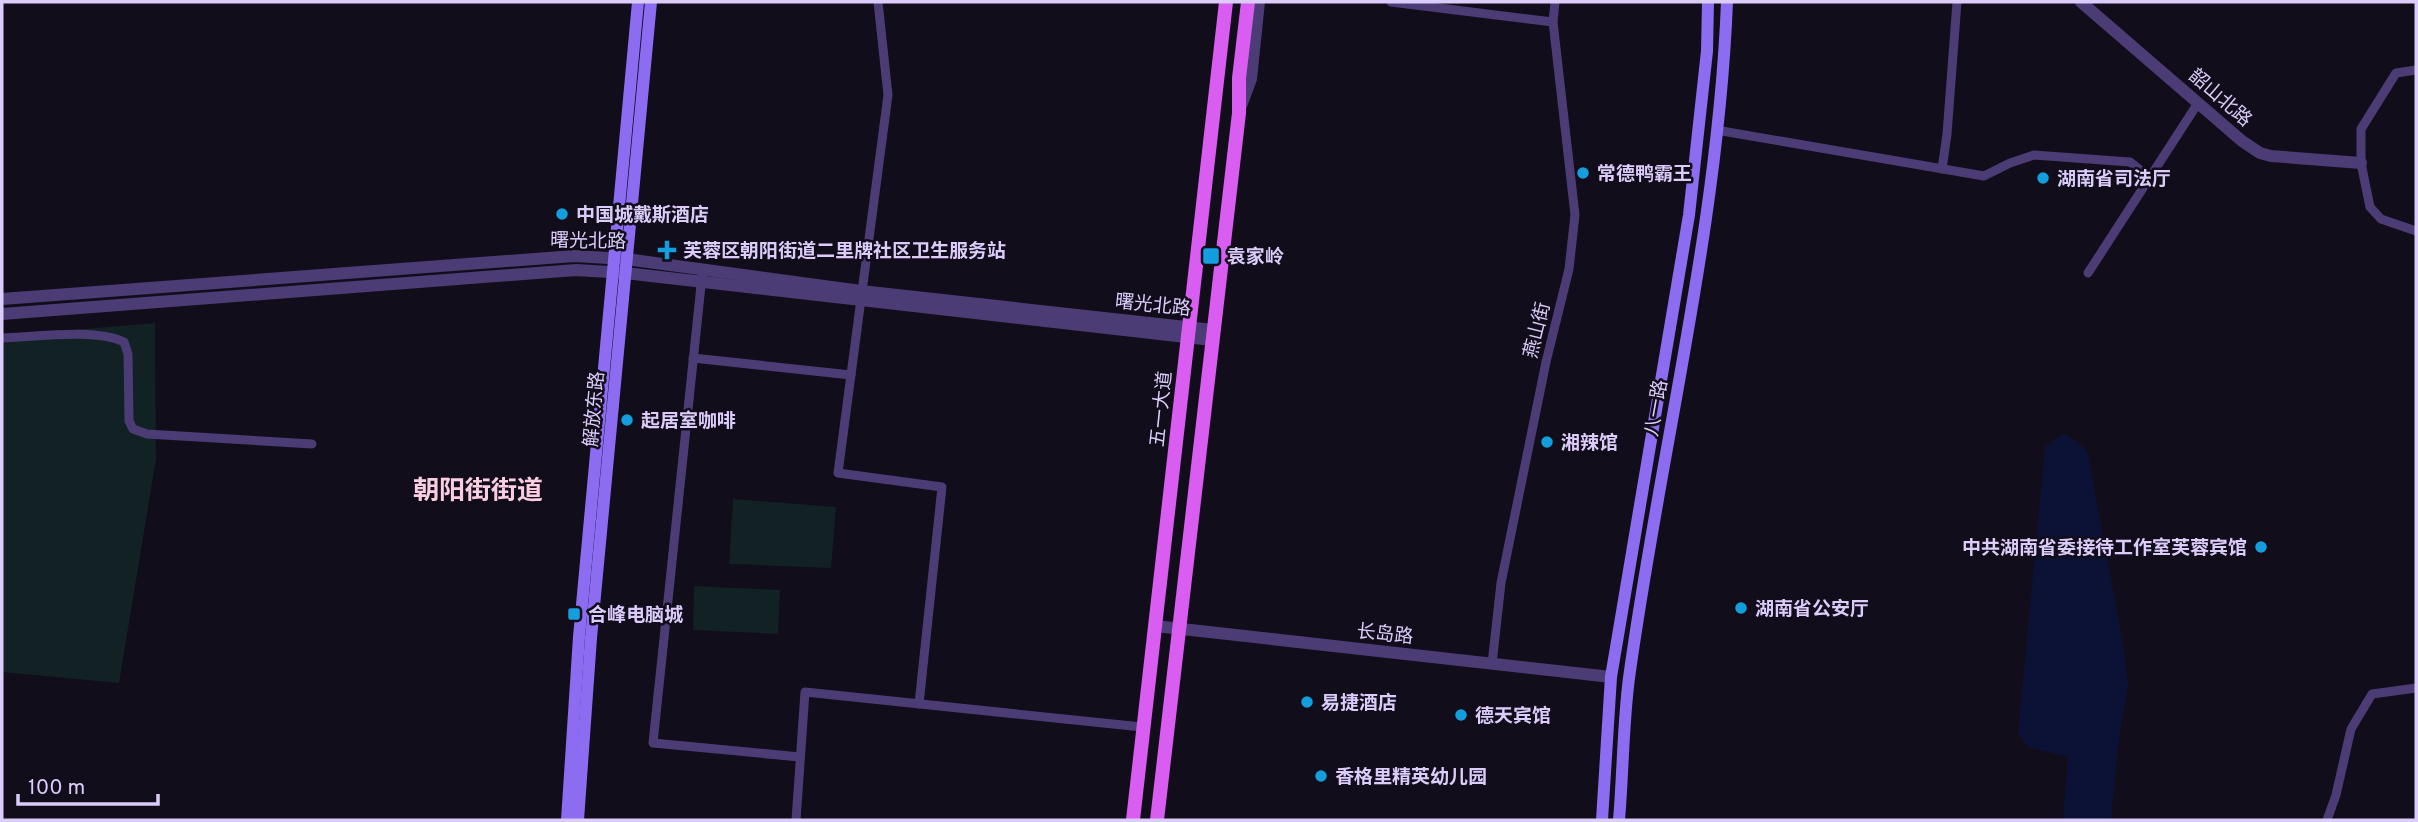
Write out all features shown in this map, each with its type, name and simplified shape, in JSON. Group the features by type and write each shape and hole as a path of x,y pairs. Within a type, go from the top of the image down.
{"main road":[{"name":"解放东路","path":"578,820 638,2"},
{"name":"解放东路","path":"620,259 651,2"},
{"name":"五一大道","path":"1133,820 1226,2"},
{"path":"1157,820 1239,113 1248,2"},
{"name":"八一路","path":"1602,820 1611,677 1689,215 1707,51 1708,2"},
{"name":"八一路","path":"1619,820 1629,679 1707,218 1725,53 1727,2"},
{"name":"解放东路","path":"566,820 579,637 619,273"}],"street":[{"path":"878,2 888,95 838,473 942,487 919,704"},
{"path":"1239,113 1251,79 1259,2"},
{"path":"1391,2 1553,22"},
{"name":"燕山街","path":"1492,664 1501,583 1546,362 1569,269 1575,215 1553,22 1555,2"},
{"path":"1942,169 1957,2"},
{"name":"韶山北路","path":"2081,2 2242,141 2260,153 2285,158 2361,163"},
{"path":"2416,69 2396,73 2361,130 2361,163 2370,207 2381,219 2416,231"},
{"path":"2088,273 2198,103"},
{"path":"1716,130 1984,176 2034,155 2130,162 2139,169"},
{"name":"曙光北路","path":"2,299 574,256 620,259 702,277"},
{"name":"曙光北路","path":"2,314 576,270 702,277 1212,335"},
{"path":"702,277 653,743 800,757"},
{"path":"2,338 94,335 113,337 124,342 128,355 129,421 133,429 147,433 312,444"},
{"path":"693,358 851,375"},
{"name":"长岛路","path":"1155,626 1611,677"},
{"path":"2327,820 2336,795 2351,729 2372,694 2416,688"},
{"path":"796,820 804,692 1143,727"}],"shaded area":[{"path":"155,323 156,459 119,683 2,672 2,336"},
{"path":"733,499 836,507 831,568 729,564"},
{"path":"694,586 780,590 778,634 693,630"}],"water":[{"path":"2064,433 2087,450 2123,643 2128,684 2111,820 2063,820 2068,757 2028,747 2018,733 2045,447"}],"place":[{"name":"常德鸭霸王","path":"1583,173"},
{"name":"湖南省司法厅","path":"2043,178"},
{"name":"中国城戴斯酒店","path":"562,214"},
{"name":"芙蓉区朝阳街道二里牌社区卫生服务站","path":"667,250"},
{"name":"袁家岭","path":"1211,256"},
{"name":"起居室咖啡","path":"627,420"},
{"name":"湘辣馆","path":"1547,442"},
{"name":"中共湖南省委接待工作室芙蓉宾馆","path":"2261,547"},
{"name":"湖南省公安厅","path":"1741,608"},
{"name":"合峰电脑城","path":"574,614"},
{"name":"易捷酒店","path":"1307,702"},
{"name":"德天宾馆","path":"1461,715"},
{"name":"香格里精英幼儿园","path":"1321,776"}],"district":[{"name":"朝阳街街道","path":"478,490"}]}
